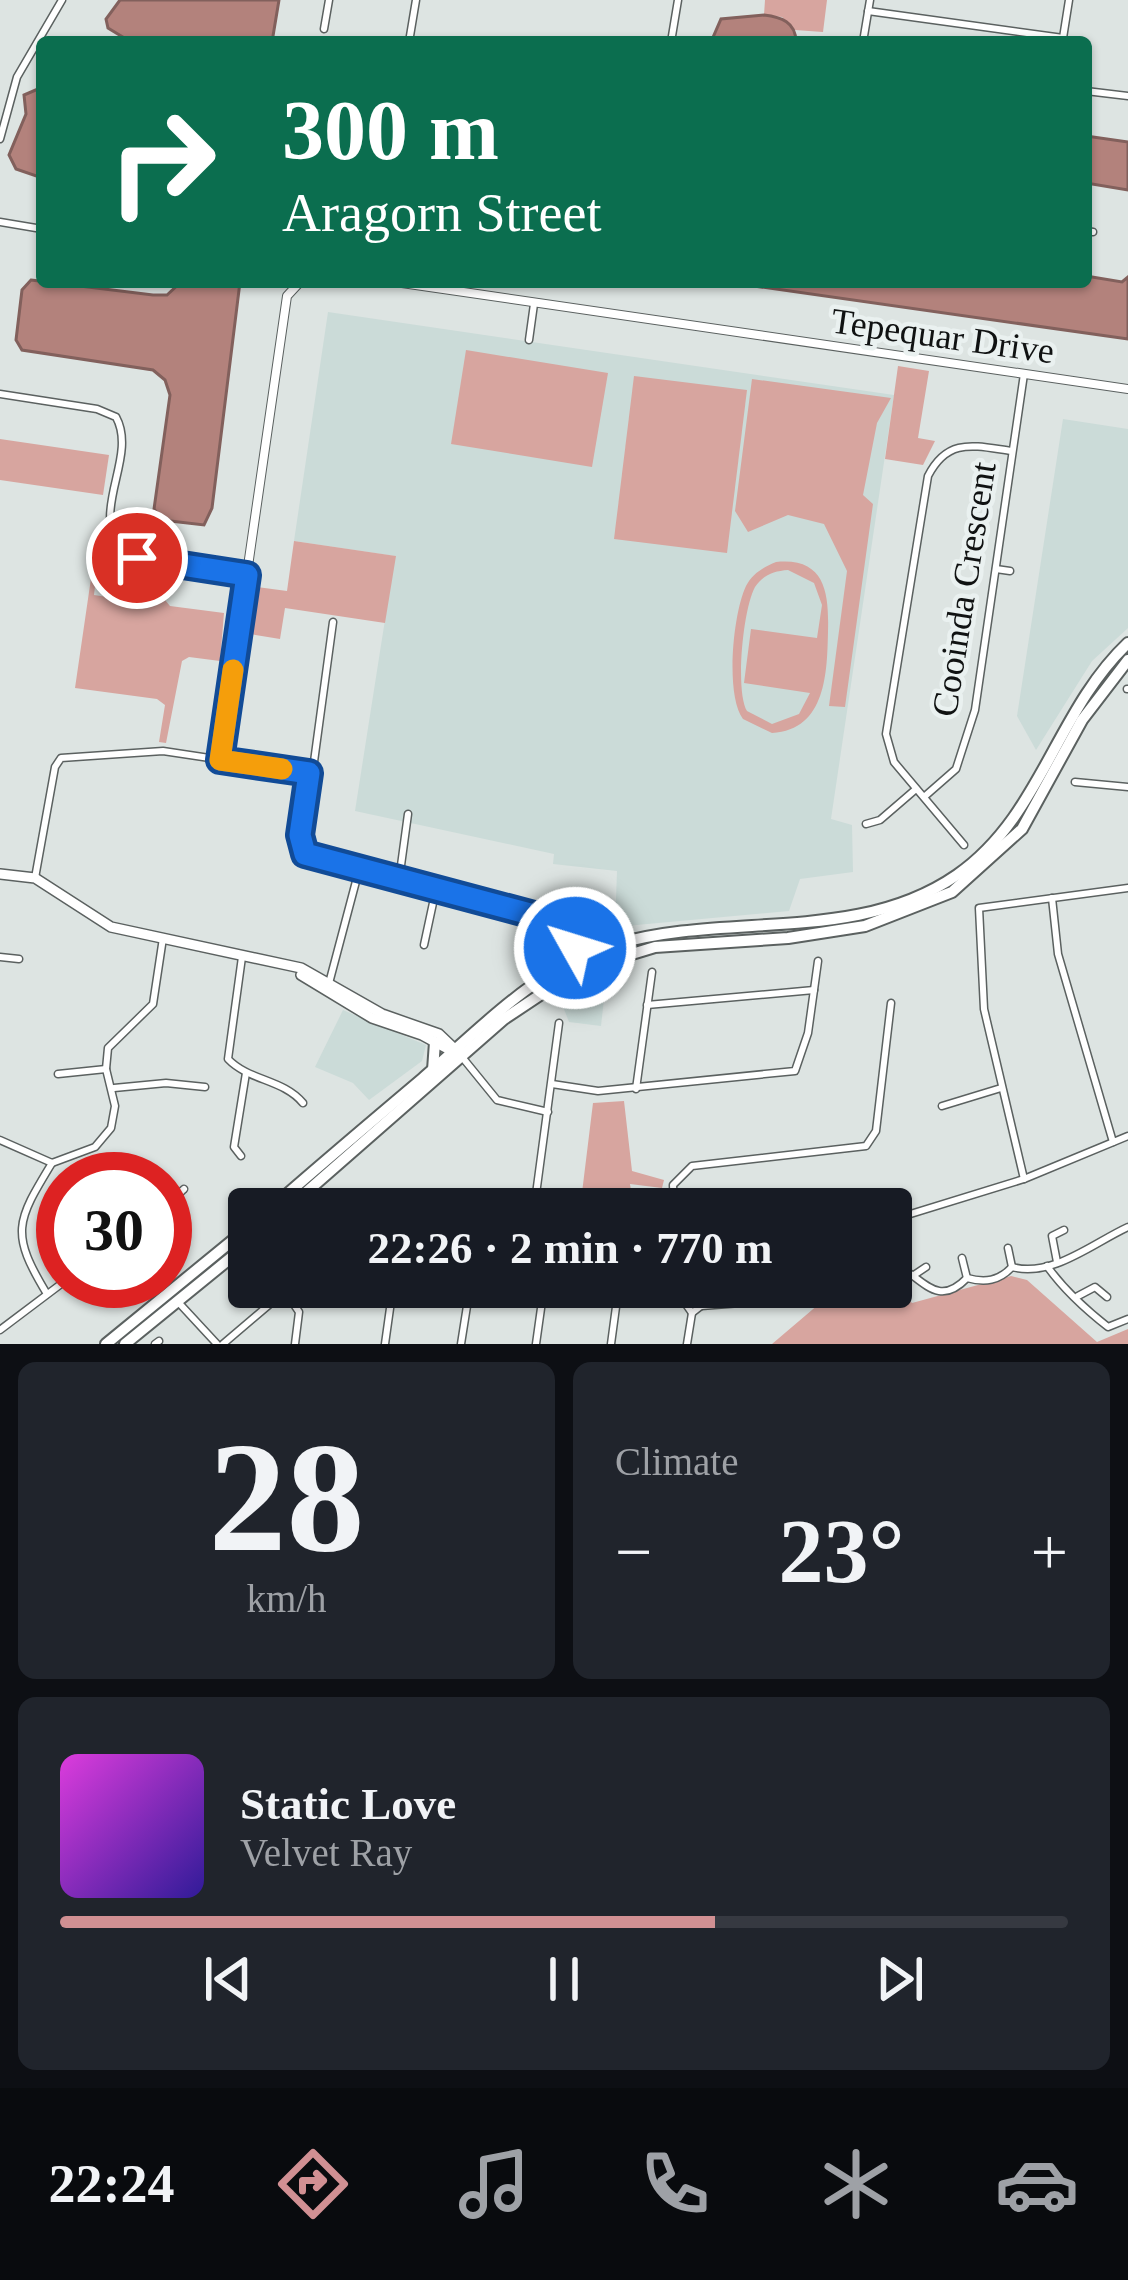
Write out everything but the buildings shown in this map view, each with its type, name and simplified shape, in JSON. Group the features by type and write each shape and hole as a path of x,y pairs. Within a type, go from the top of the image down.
{"main road":[{"path":"310,1188 519,993 563,965 596,951 663,934 861,915 941,885 974,862 1013,822 1085,694 1128,643"},
{"path":"295,1188 433,1070 549,987 623,954 836,931 934,902 984,868 1022,830 1082,720 1128,660"},
{"path":"0,874 35,878 93,919 287,965 456,1052"},
{"path":"328,987 372,1018 456,1052"},
{"path":"433,1070 435,1042"},
{"path":"192,1280 228,1247"},
{"path":"192,1284 228,1258"},
{"path":"106,1344 158,1308"},
{"path":"124,1344 162,1308"}],"street":[{"path":"44,36 62,0"},
{"path":"324,29 329,0"},
{"path":"410,36 416,0"},
{"path":"672,36 677,0"},
{"path":"864,36 870,0"},
{"path":"1064,36 1069,0"},
{"path":"868,11 1036,36"},
{"path":"0,139 13,84 36,49"},
{"path":"1092,92 1128,96"},
{"path":"0,222 36,228"},
{"path":"220,760 287,296 294,288"},
{"name":"Tepequar Drive","path":"433,288 1128,389"},
{"path":"529,340 534,304"},
{"name":"Cooinda Crescent","path":"924,797 959,763 975,710 1024,374"},
{"path":"0,394 97,409 116,417 122,434 110,527 126,553 247,575"},
{"path":"964,845 894,762 886,734 923,485 950,448 1012,451"},
{"path":"996,569 1010,572"},
{"path":"333,622 302,850 359,870 560,922 576,944 596,951"},
{"path":"35,878 55,767 62,758 163,751 309,773"},
{"path":"1075,782 1128,788"},
{"path":"866,824 880,820 916,789"},
{"path":"399,880 408,814"},
{"path":"328,987 359,870"},
{"path":"1024,1179 984,1009 978,913 983,905 1128,888"},
{"path":"424,945 436,889"},
{"path":"1052,898 1058,954 1113,1142"},
{"path":"84,1152 95,1148 112,1128 114,1088 106,1069 109,1048 153,1004 163,938"},
{"path":"563,965 576,944"},
{"path":"242,953 226,1050 246,1072 292,1090 303,1103"},
{"path":"0,957 19,959"},
{"path":"552,1084 598,1091 636,1089 795,1071 808,1033 818,962"},
{"path":"636,1089 652,972"},
{"path":"647,1005 814,990"},
{"path":"673,1188 692,1166 866,1145 876,1131 892,1003"},
{"path":"537,1188 559,1023"},
{"path":"456,1052 497,1100 548,1112"},
{"path":"58,1074 106,1069"},
{"path":"241,1156 234,1147 246,1072"},
{"path":"114,1088 166,1083 205,1087"},
{"path":"942,1106 1001,1088"},
{"path":"912,1214 1024,1179 1128,1136"},
{"path":"0,1140 36,1156"},
{"path":"36,1190 22,1213 24,1256 36,1276"},
{"path":"967,1277 982,1282 1012,1267 1026,1271 1047,1266 1128,1227"},
{"path":"1058,1262 1052,1236 1064,1230"},
{"path":"1008,1248 1012,1267"},
{"path":"962,1258 967,1277"},
{"path":"1047,1266 1064,1291 1078,1296 1108,1327 1128,1318"},
{"path":"926,1267 914,1276 927,1291 957,1288 967,1277"},
{"path":"1078,1296 1095,1287 1107,1297"},
{"path":"0,1330 36,1302"},
{"path":"185,1308 220,1344 264,1308"},
{"path":"295,1344 297,1308"},
{"path":"385,1344 390,1308"},
{"path":"461,1344 467,1308"},
{"path":"536,1344 541,1308"},
{"path":"611,1344 616,1308"},
{"path":"688,1308 692,1313"},
{"path":"687,1344 692,1313 698,1308"}],"shaded area":[{"path":"120,0 279,0 273,36 121,36 108,28 106,19"},
{"path":"765,0 827,0 823,32 795,30 782,17 764,15"},
{"path":"776,17 786,22 794,36 714,36 721,19"},
{"path":"36,90 36,176 16,169 9,155 26,114 24,95"},
{"path":"1092,137 1128,142 1128,190 1092,184"},
{"path":"1092,277 1122,282 1128,277 1128,339 768,288 1092,288"},
{"path":"31,280 36,281 36,288 153,295 167,295 175,288 239,288 212,508 204,525 162,520 154,509 170,395 165,380 153,370 22,350 16,340 22,290"},
{"path":"328,312 894,395 831,819 852,825 853,872 800,879 789,911 615,927 617,871 553,864 554,854 355,811 395,556 294,541"},
{"path":"466,350 608,373 592,467 451,444"},
{"path":"898,366 929,371 918,438 935,441 923,465 885,459"},
{"path":"634,376 747,390 727,553 614,539"},
{"path":"752,379 891,398 877,423 863,495 873,504 845,707 829,706 847,571 824,524 788,515 748,532 735,511"},
{"path":"1063,419 1128,429 1128,628 1092,661 1036,750 1017,716"},
{"path":"0,439 109,455 103,495 0,480"},
{"path":"294,541 396,556 385,623 285,608 280,639 250,634 257,587 287,591"},
{"path":"95,551 99,552 94,595 154,604 160,600 162,574 168,574 165,600 170,606 224,613 220,661 189,657 182,661 166,743 159,742 165,705 157,699 75,688"},
{"path":"776,562 805,565 821,581 828,647 814,710 790,729 772,733 743,719 733,673 741,598 752,577","holes":["788,570 814,583 822,605 817,638 751,629 744,683 810,693 799,714 772,724 747,711 743,701 742,650 751,598 762,579 778,571"]},
{"path":"619,970 617,984 605,990 601,1026 569,1022 559,996"},
{"path":"343,1010 426,1045 422,1061 369,1100 353,1083 315,1067"},
{"path":"624,1101 632,1171 664,1180 662,1188 630,1184 631,1188 583,1188 593,1103"},
{"path":"1011,1276 1027,1280 1097,1342 1128,1329 1128,1344 772,1344 814,1308 912,1308 912,1303"}],"slow traffic":[{"path":"233,670 220,760 282,769"}],"route":[{"path":"137,558 247,575 220,760 309,773 300,835 305,854 560,922 575,948"}]}
